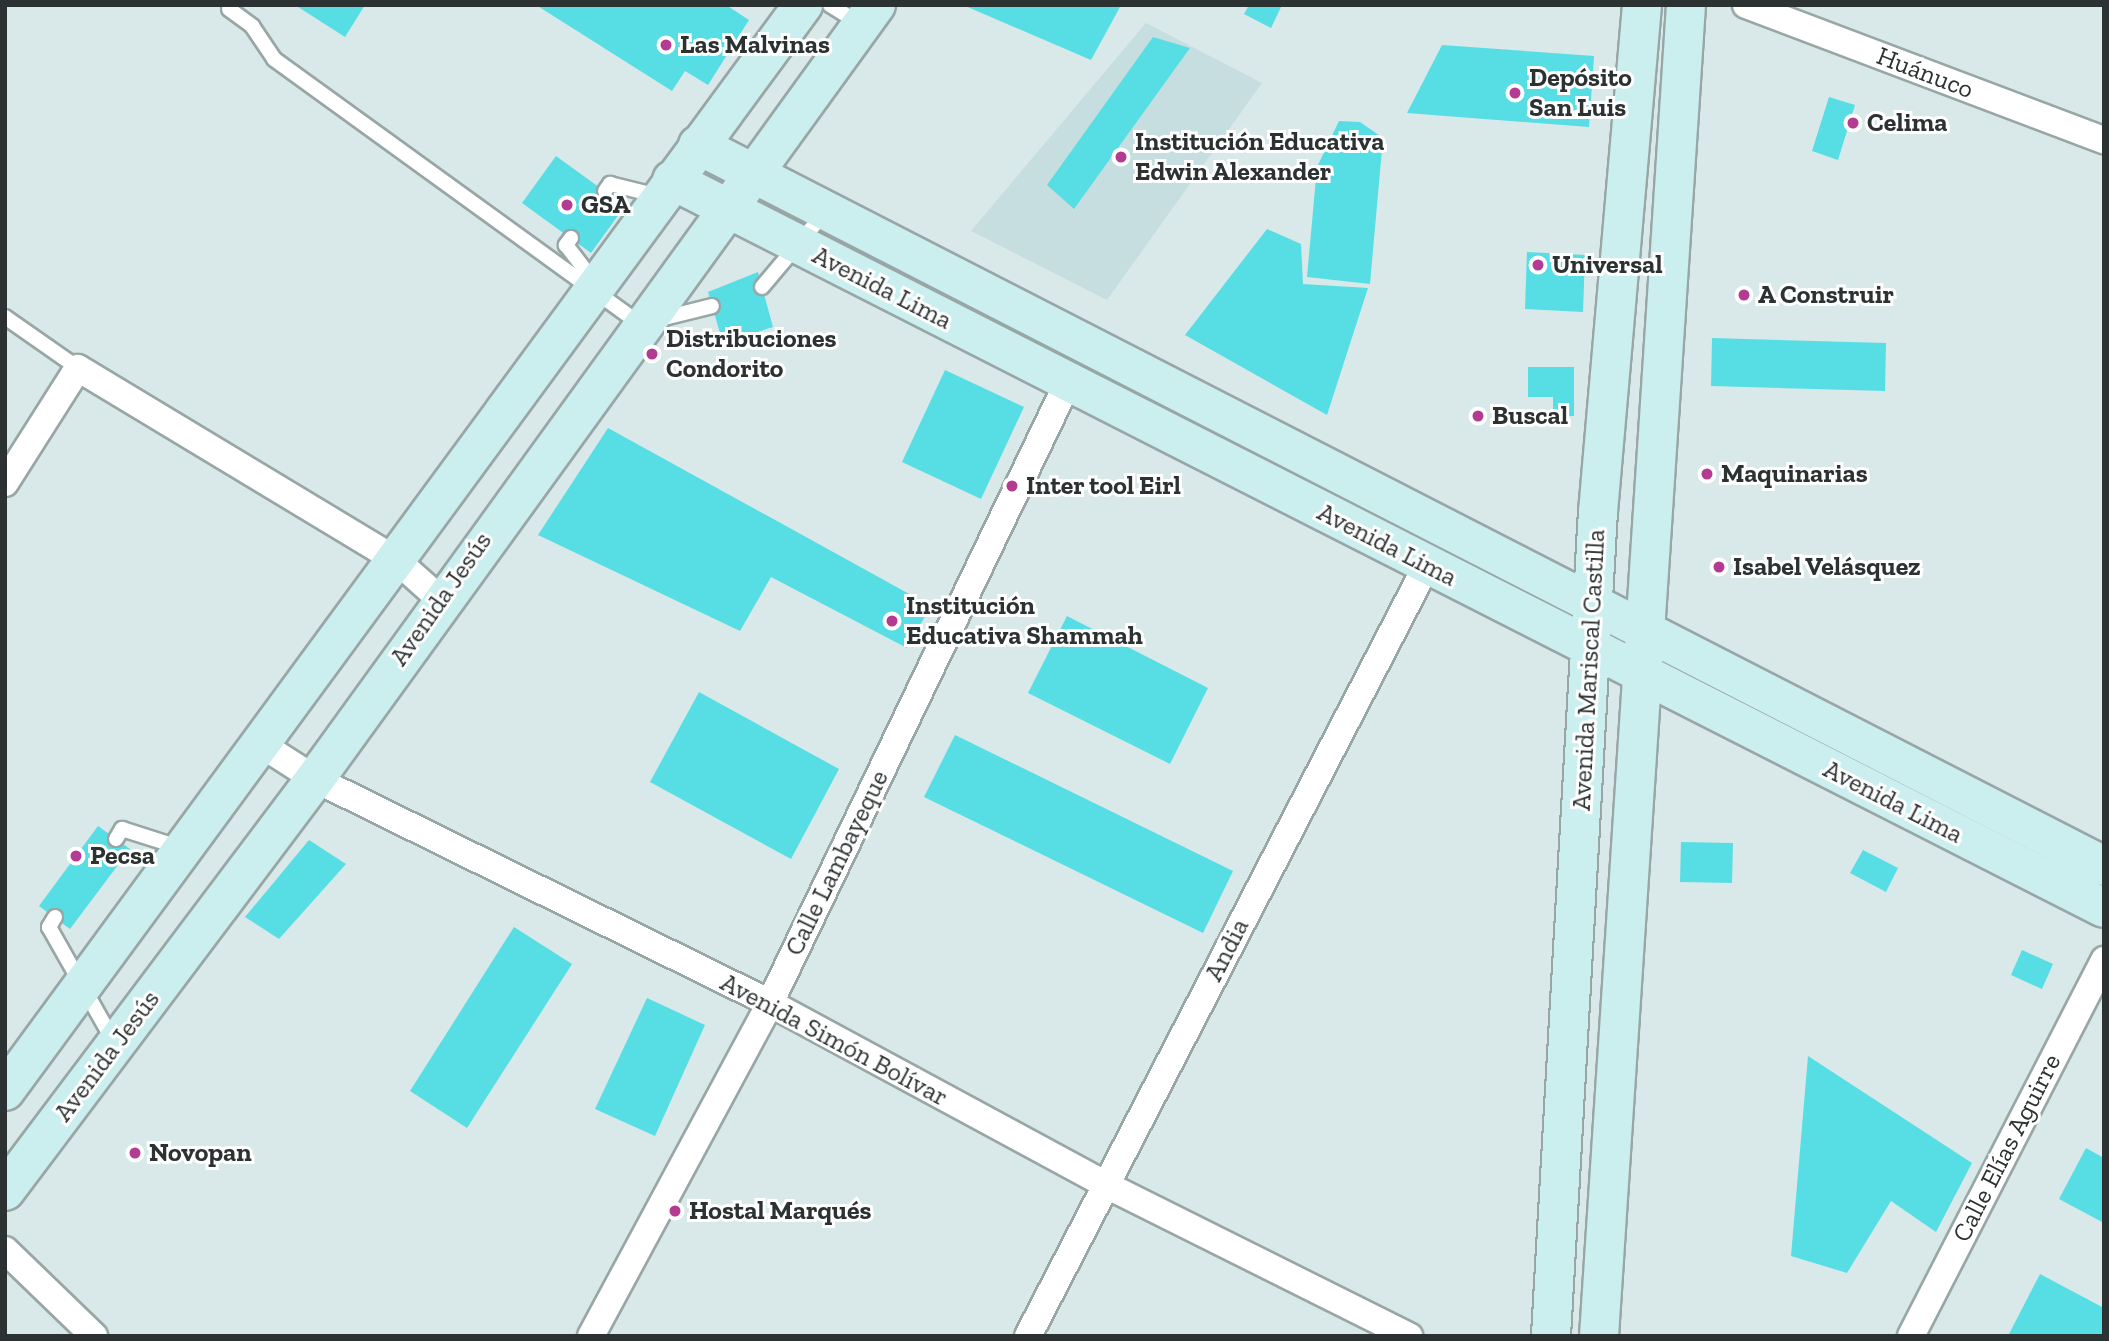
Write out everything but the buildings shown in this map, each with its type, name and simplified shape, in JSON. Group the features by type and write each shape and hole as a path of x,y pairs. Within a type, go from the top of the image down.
{"main road":[{"path":"5,1091 803,5"},
{"name":"Avenida Mariscal Castilla","path":"1551,1336 1593,598 1642,5"},
{"name":"Avenida Mariscal Castilla","path":"1599,1336 1642,675 1642,627 1686,5"},
{"name":"Avenida Jesús","path":"5,1191 315,779 440,599 749,173 869,15"},
{"name":"Avenida Lima","path":"698,145 1593,598 1642,627 2104,866"},
{"name":"Avenida Lima","path":"666,188 725,208 2104,908"},
{"path":"36,1049 84,1087"}],"street":[{"name":"Huánuco","path":"1746,5 2104,140"},
{"path":"5,483 78,368 395,559 440,599"},
{"name":"Calle Lambayeque","path":"591,1336 770,1003 1068,382"},
{"name":"Andia","path":"1028,1336 1427,565"},
{"name":"Avenida Simón Bolívar","path":"259,744 315,779 770,1003 1105,1185 1409,1336"},
{"name":"Calle Elías Aguirre","path":"1911,1336 2104,960"},
{"path":"5,1250 94,1336"}],"lane":[{"path":"830,5 869,15"},
{"path":"229,9 252,26 274,59 594,287 640,324 712,306"},
{"path":"605,191 610,184 666,188"},
{"path":"762,288 802,247 826,211"},
{"path":"554,261 568,241 594,287"},
{"path":"5,317 78,368"},
{"path":"116,839 122,829 183,849"},
{"path":"55,917 49,927 80,988 116,1045"}],"shaded area":[{"name":"Institución Educativa Edwin Alexander","path":"1146,23 1262,83 1107,300 971,231"}],"place":[{"name":"Las Malvinas","path":"666,45"},
{"name":"Depósito San Luis","path":"1515,93"},
{"name":"Celima","path":"1853,123"},
{"name":"Institución Educativa Edwin Alexander","path":"1121,157"},
{"name":"GSA","path":"567,205"},
{"name":"Universal","path":"1538,265"},
{"name":"A Construir","path":"1744,295"},
{"name":"Distribuciones Condorito","path":"652,354"},
{"name":"Buscal","path":"1478,416"},
{"name":"Maquinarias","path":"1707,474"},
{"name":"Inter tool Eirl","path":"1012,486"},
{"name":"Isabel Velásquez","path":"1719,567"},
{"name":"Institución Educativa Shammah","path":"892,621"},
{"name":"Pecsa","path":"76,856"},
{"name":"Novopan","path":"135,1153"},
{"name":"Hostal Marqués","path":"675,1211"}]}
